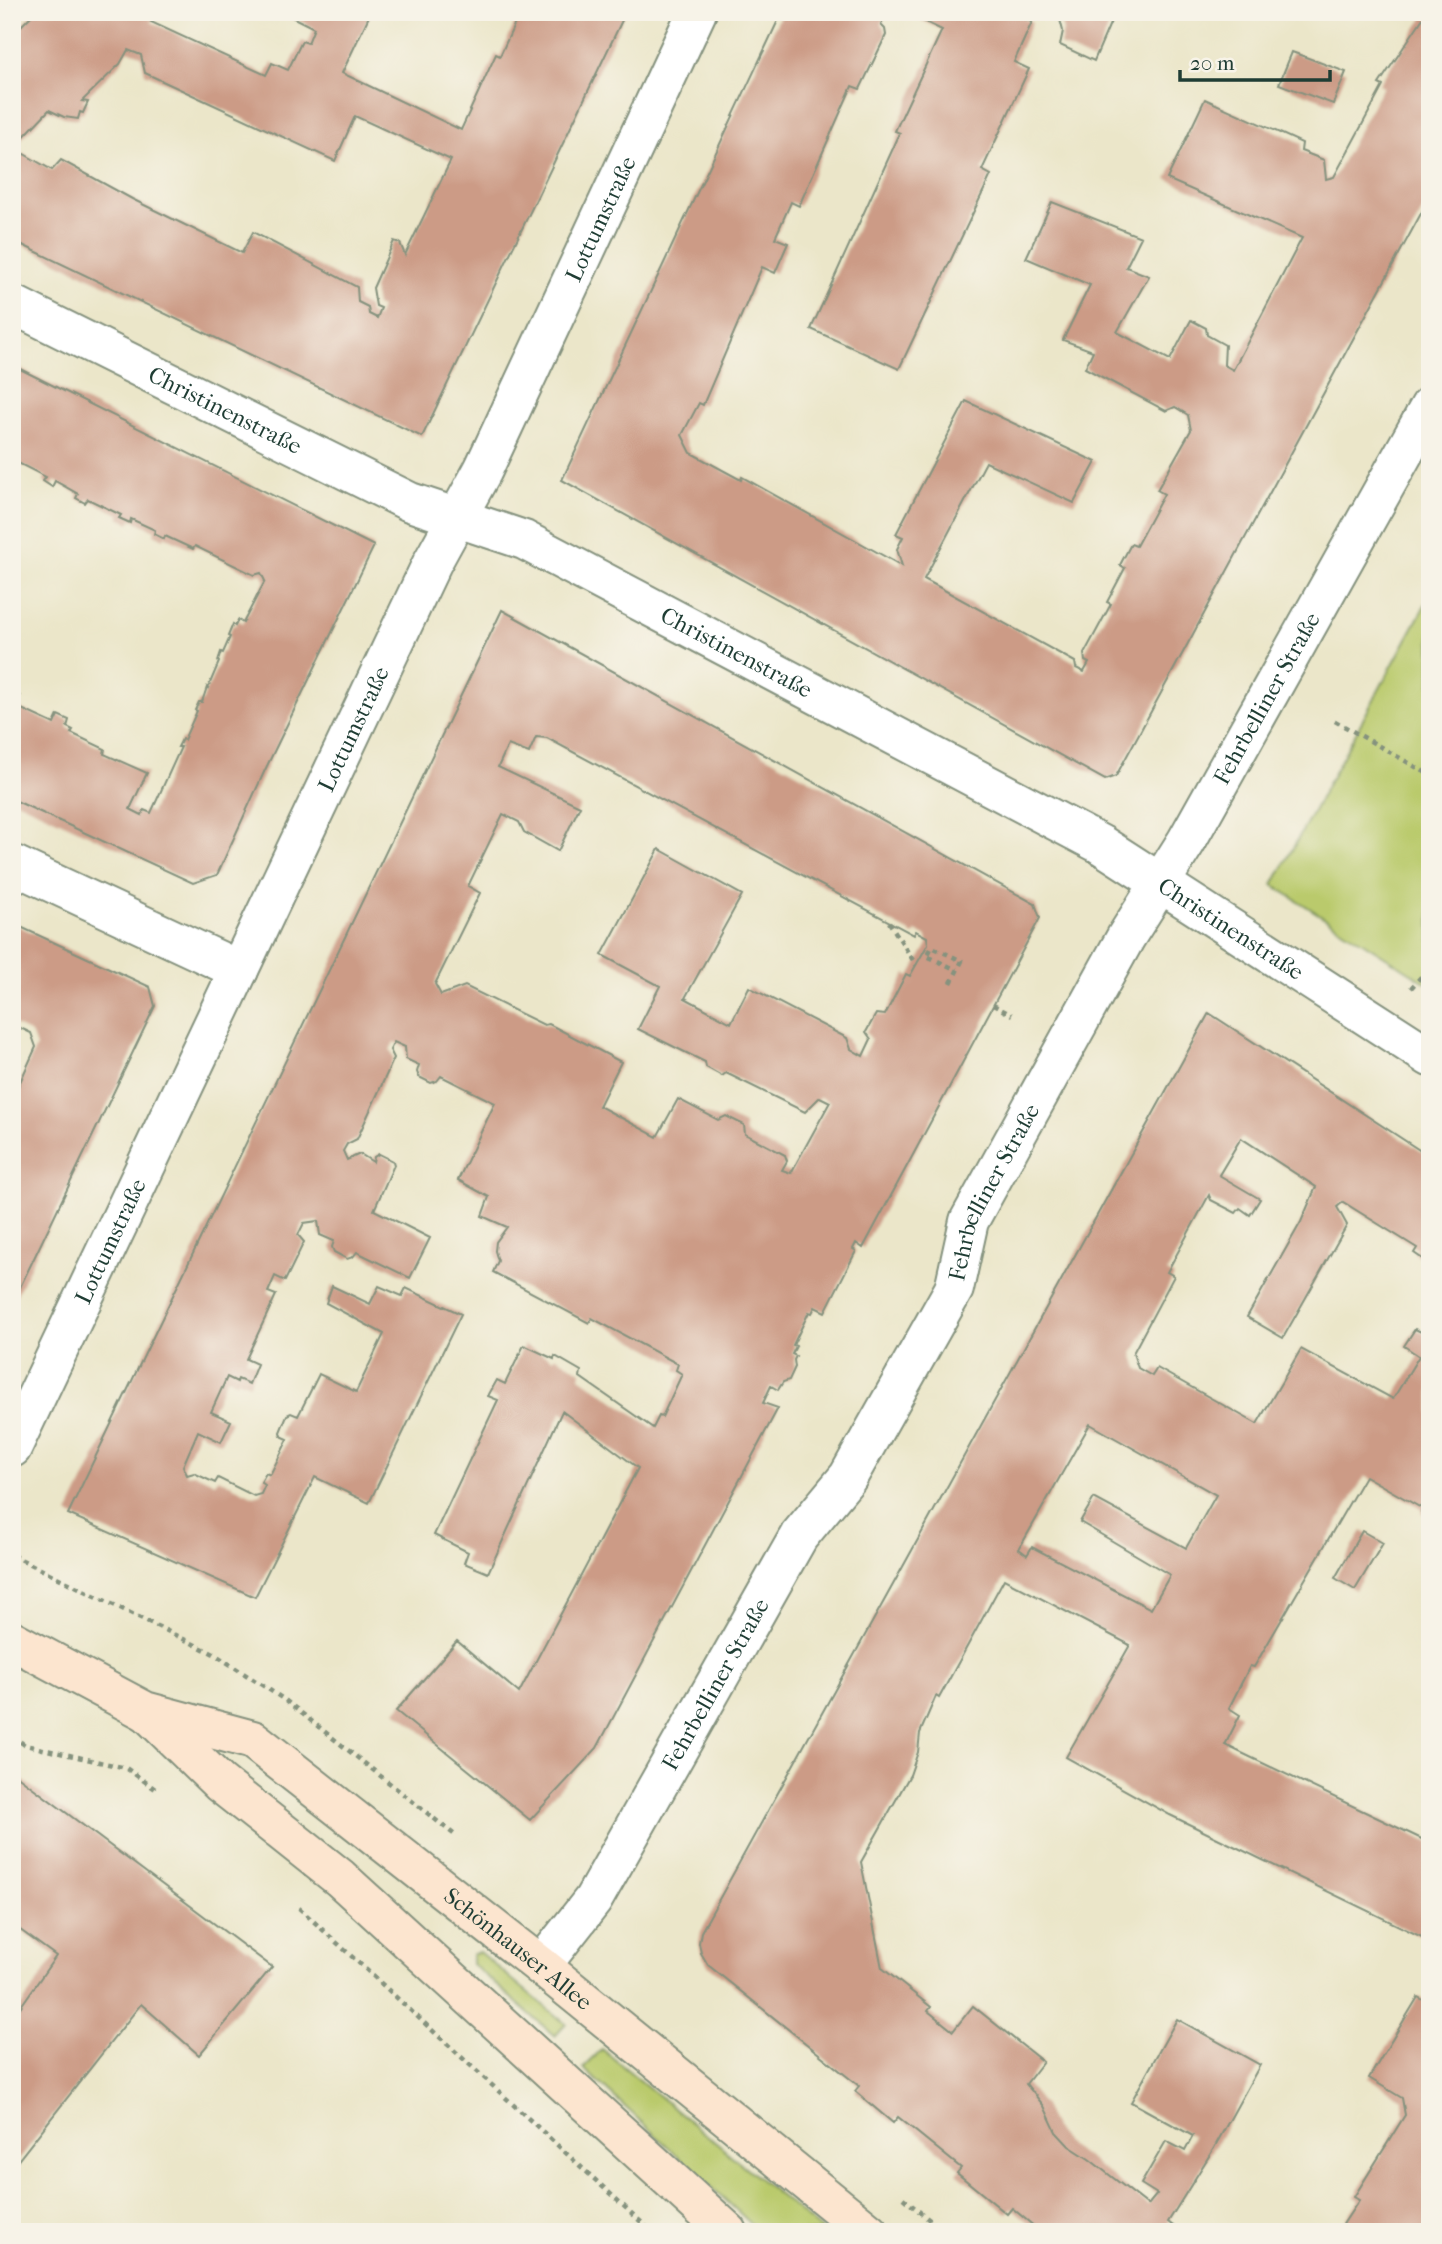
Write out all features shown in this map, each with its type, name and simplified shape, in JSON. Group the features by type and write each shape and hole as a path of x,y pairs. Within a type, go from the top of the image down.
{"main road":[{"name":"Schönhauser Allee","path":"12,1640 145,1710 253,1740 541,1966 869,2232"},
{"name":"Schönhauser Allee","path":"145,1710 220,1783 340,1878 728,2232"}],"street":[{"name":"Lottumstraße","path":"12,1448 432,563 483,470 697,12"},
{"name":"Christinenstraße","path":"12,304 410,502 524,540 1100,844 1430,1057"},
{"name":"Fehrbelliner Straße","path":"541,1966 593,1900 799,1536 848,1477 954,1289 969,1221 1126,937 1186,842 1430,406"},
{"path":"12,864 239,970"}],"path":[{"path":"1335,721 1430,775"},
{"path":"889,922 916,965"},
{"path":"951,984 962,961 932,947 927,956 957,970"},
{"path":"1411,988 1430,967"},
{"path":"993,1005 1012,1015"},
{"path":"12,1736 25,1745 126,1768"},
{"path":"355,1959 652,2232"}],"green space":[{"path":"1430,596 1430,985 1273,885"},
{"path":"479,1952 566,2024 555,2036 472,1964 472,1955"},
{"path":"602,2049 824,2232 760,2232 583,2068"}],"building":[{"path":"35,12 160,12 151,22 266,75 272,63 288,70 302,41 308,43 314,28 282,12 371,12 342,73 461,130 496,54 500,56 520,12 626,12 422,437 12,240 12,164 16,155 24,154 52,170 61,160 132,199 242,253 253,232 357,287 358,302 368,307 369,314 377,318 381,308 376,306 373,288 394,241 400,243 405,255 451,160 355,116 335,161 145,73 141,55 128,50 120,64 82,101 88,102 78,119 64,117 49,110 12,149 12,35"},
{"path":"782,12 886,12 881,25 886,35 860,89 852,86 799,206 791,202 775,238 788,243 775,273 762,267 703,405 699,403 682,435 691,453 741,480 742,477 902,566 897,549 903,537 896,534 966,401 1096,462 1074,503 986,462 924,579 1075,662 1076,668 1084,672 1089,663 1085,661 1084,654 1111,604 1107,602 1125,568 1120,565 1131,544 1136,546 1164,494 1157,490 1191,430 1188,415 1175,407 1166,411 1085,368 1093,351 1063,340 1090,285 1026,258 1052,202 1141,237 1126,267 1149,276 1117,332 1170,360 1191,320 1206,328 1207,335 1225,345 1224,365 1233,370 1302,238 1167,179 1205,99 1302,143 1301,151 1324,160 1326,179 1334,177 1383,86 1379,84 1427,12 1430,12 1430,197 1116,776 1105,780 562,480"},
{"path":"920,12 1010,12 1032,22 1014,62 1029,69 982,170 991,175 899,369 811,329 900,133 895,131 942,30 917,18"},
{"path":"1058,12 1115,12 1094,61 1060,45 1063,31"},
{"path":"1292,52 1346,72 1333,104 1279,84"},
{"path":"12,365 374,546 217,875 193,883 12,799 12,693 20,696 15,706 54,724 58,715 69,720 67,727 73,730 71,733 105,749 104,754 147,773 130,809 142,815 144,810 151,813 181,747 178,747 197,711 195,710 199,702 202,702 233,624 235,626 238,620 243,623 265,581 261,573 254,575 195,546 193,549 165,536 164,539 154,534 155,530 131,519 130,523 119,518 121,515 88,499 85,503 76,498 78,494 55,481 52,487 43,481 46,477 12,460"},
{"path":"502,610 1035,904 1040,918 863,1248 856,1243 853,1249 856,1251 825,1312 815,1307 812,1313 809,1312 793,1345 796,1346 792,1354 796,1356 795,1367 789,1380 783,1382 778,1390 771,1386 763,1403 778,1408 597,1748 530,1820 396,1711 457,1641 519,1693 638,1468 562,1411 488,1573 464,1563 468,1552 434,1535 498,1400 488,1396 497,1380 505,1384 524,1345 554,1359 555,1356 581,1371 580,1377 653,1428 659,1416 662,1417 682,1374 676,1370 678,1364 592,1318 589,1323 493,1272 498,1261 496,1242 507,1227 482,1216 489,1197 458,1180 495,1103 441,1076 431,1083 419,1077 419,1065 406,1059 405,1047 394,1042 390,1050 394,1058 357,1139 347,1144 343,1151 347,1160 360,1154 373,1162 374,1157 379,1154 393,1161 394,1165 374,1210 430,1238 410,1278 357,1252 347,1259 334,1252 334,1241 320,1235 318,1221 304,1223 298,1235 304,1242 285,1281 275,1276 268,1292 276,1295 246,1359 257,1364 249,1384 227,1377 211,1412 231,1421 221,1442 198,1431 183,1466 187,1475 194,1473 215,1483 218,1478 254,1496 261,1494 265,1485 261,1482 266,1473 270,1475 288,1439 281,1436 280,1432 287,1415 291,1413 298,1416 319,1374 356,1392 384,1334 326,1303 332,1286 370,1304 379,1286 402,1296 406,1288 461,1314 369,1503 315,1477 255,1597 68,1514","holes":["536,737 547,738 914,935 916,931 927,937 928,944 910,976 906,974 885,1015 876,1014 866,1032 871,1039 863,1056 851,1049 847,1038 749,987 731,1023 685,998 742,895 659,849 602,955 660,986 638,1029 705,1062 706,1067 722,1076 726,1073 805,1112 820,1097 830,1102 791,1173 782,1170 787,1161 785,1155 745,1134 744,1125 726,1116 718,1120 678,1099 657,1137 599,1106 621,1062 549,1024 544,1025 465,986 441,995 435,984 480,893 468,886 503,814 519,822 524,832 558,851 580,806 498,767 508,745 529,753"]},
{"path":"12,923 150,987 155,1006 12,1304 12,1090 16,1091 36,1047 31,1033 12,1024"},
{"path":"1209,1013 1430,1157 1430,1264 1414,1253 1417,1248 1343,1202 1337,1207 1347,1225 1283,1338 1247,1317 1301,1222 1316,1187 1241,1138 1219,1175 1260,1199 1250,1215 1240,1208 1236,1213 1211,1200 1209,1195 1167,1272 1174,1276 1133,1353 1138,1368 1152,1376 1157,1368 1257,1424 1301,1349 1393,1399 1419,1356 1404,1346 1415,1329 1430,1336 1430,1517 1421,1512 1423,1509 1365,1476 1254,1667 1250,1666 1229,1708 1240,1715 1225,1745 1430,1843 1430,1941 1170,1815 1066,1757 1130,1645 1004,1579 939,1698 936,1696 920,1733 918,1752 910,1775 861,1862 882,1968 931,2007 928,2011 953,2031 973,2006 1043,2062 1026,2084 1044,2106 1056,2132 1069,2146 1148,2205 1157,2194 1141,2184 1166,2141 1185,2151 1193,2136 1131,2102 1177,2019 1260,2065 1214,2148 1168,2222 1181,2232 1041,2232 1012,2208 1007,2214 957,2173 961,2168 898,2117 893,2123 855,2091 859,2086 708,1965 701,1953 701,1932","holes":["1090,1424 1216,1495 1186,1548 1094,1498 1080,1522 1170,1575 1151,1609 1032,1547 1027,1555 1019,1549"]},
{"path":"1362,1531 1383,1543 1355,1590 1335,1578"},
{"path":"12,1772 272,1967 199,2055 141,2004 12,2168 12,2019 56,1956 12,1924"},
{"path":"1418,1997 1430,2004 1430,2232 1338,2232 1359,2200 1354,2197 1405,2115 1402,2098 1369,2078"}]}
